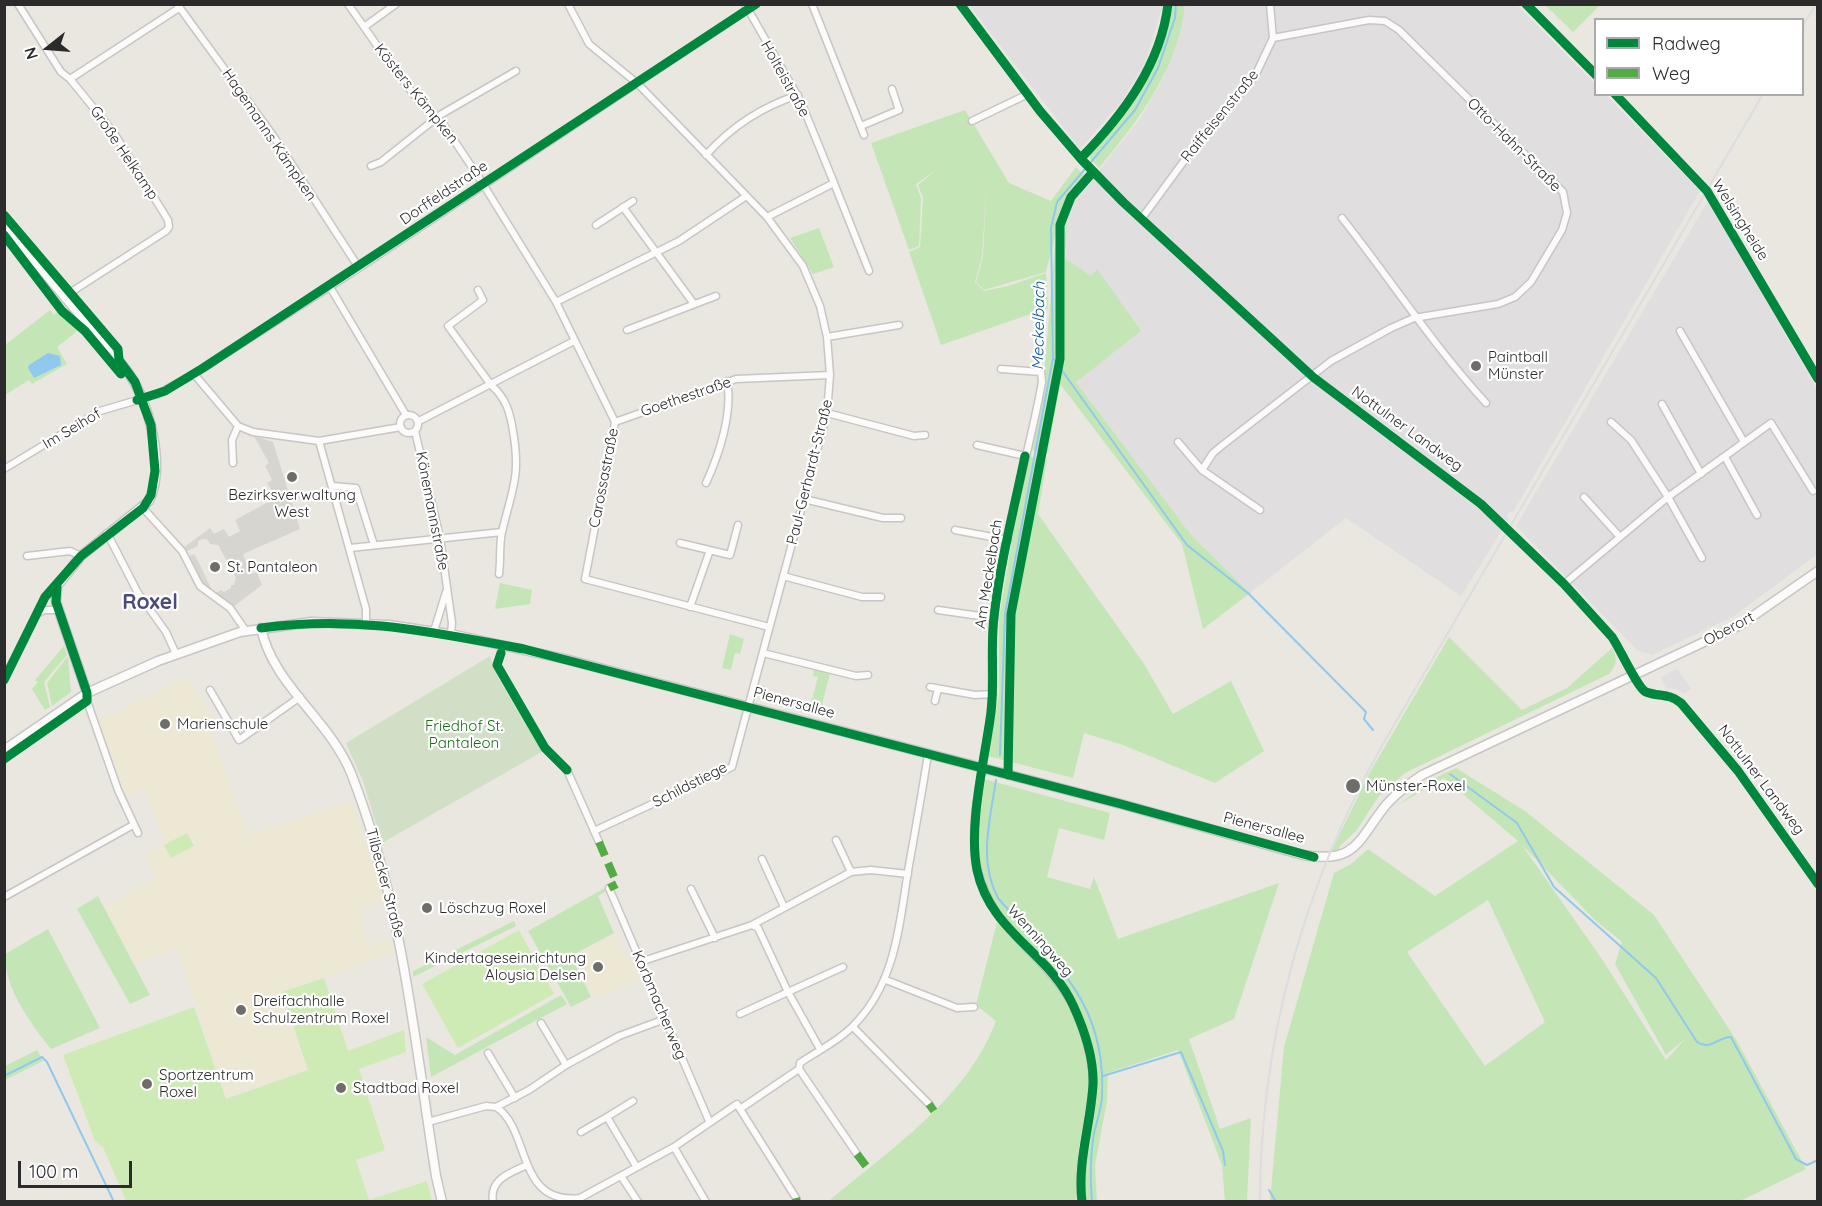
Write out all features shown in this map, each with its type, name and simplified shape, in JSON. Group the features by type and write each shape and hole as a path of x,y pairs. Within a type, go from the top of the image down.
{"main road":[{"path":"4,225 119,360 143,399 151,425 154,487 143,508 107,533 81,556 57,586 58,610 87,693"},
{"name":"Oberort","path":"1633,676 1740,625 1818,571"},
{"name":"Pienersallee","path":"4,750 87,693 176,654 261,628 311,622 366,623 435,631 565,659 1132,807 1303,855 1336,857 1354,849 1390,800 1422,775 1633,676"},
{"name":"Tilbecker Straße","path":"261,628 267,650 342,755 383,868 401,942 442,1202"}],"street":[{"name":"Große Helkamp","path":"18,4 61,72 70,79 100,114 141,174 168,220 169,226 165,231 64,296"},
{"name":"Kösters Kämpken","path":"348,4 460,147 483,185"},
{"path":"364,27 396,4"},
{"name":"Paul-Gerhardt-Straße","path":"568,4 590,44 638,84 745,197 767,217 803,266 820,306 827,337 830,375 827,413 749,707"},
{"name":"Dorffeldstraße","path":"143,399 165,391 194,374 330,287 638,84 747,7 756,4"},
{"path":"813,4 864,135"},
{"name":"Nottulner Landweg","path":"960,4 1028,94 1091,170 1313,377 1481,504 1564,584 1612,637 1643,691 1671,696 1693,715 1738,771 1818,884"},
{"path":"1270,4 1273,38"},
{"path":"1526,4 1594,73"},
{"path":"70,79 178,6"},
{"name":"Hagemanns Kämpken","path":"178,6 267,128 359,268"},
{"name":"Holteistraße","path":"747,7 751,18 798,95 869,271"},
{"name":"Otto-Hahn-Straße","path":"1202,470 1213,453 1224,444 1331,361 1352,348 1414,318 1498,304 1515,297 1532,282 1562,230 1567,213 1563,192 1399,30 1385,21 1369,20 1273,38"},
{"name":"Raiffeisenstraße","path":"1142,218 1195,146 1255,76 1273,38"},
{"path":"371,166 381,162 437,120 516,71"},
{"path":"861,126 899,110 892,89"},
{"path":"972,121 1028,94"},
{"path":"706,155 735,127 753,115 798,95"},
{"name":"Welsingheide","path":"1617,96 1707,191 1818,379"},
{"path":"767,217 834,183"},
{"name":"Carossastraße","path":"483,185 556,302 615,422 585,579 769,627"},
{"path":"556,302 679,242 745,197"},
{"path":"596,225 633,201"},
{"path":"623,207 694,304"},
{"path":"1342,218 1414,318 1486,403"},
{"path":"330,287 406,415"},
{"path":"478,290 483,300 448,326 491,386 500,393 509,410 518,461 515,484 502,532 499,574"},
{"path":"627,330 716,296"},
{"path":"827,337 899,325"},
{"path":"1680,331 1744,442"},
{"path":"419,421 413,415 406,415 401,419 401,427 406,433 415,431 419,421 491,386 574,341"},
{"name":"Am Meckelbach","path":"982,769 993,694 994,618 1025,456 1031,441 1042,382 1041,372 1001,369"},
{"path":"194,374 238,426 273,437 320,441 401,427"},
{"name":"Goethestraße","path":"615,422 727,381 750,377 830,375"},
{"path":"706,483 713,469 724,424 729,394 727,381"},
{"name":"Im Seihof","path":"4,469 100,411 143,399"},
{"path":"1662,404 1701,474"},
{"path":"827,413 914,436 925,435"},
{"path":"1611,422 1631,440 1668,497 1702,558"},
{"path":"1564,584 1668,497 1771,423 1813,491"},
{"path":"233,463 232,440 238,426"},
{"name":"Könemannstraße","path":"415,431 440,538 452,623 451,634"},
{"path":"320,441 366,609 366,623"},
{"path":"1178,442 1202,470 1260,510"},
{"path":"977,445 1025,456"},
{"path":"1725,456 1757,515"},
{"path":"333,486 356,488 374,545"},
{"path":"1584,496 1620,537"},
{"path":"804,499 883,518 901,518"},
{"path":"143,508 182,550 200,586 230,608 246,631"},
{"path":"680,543 730,555 738,525"},
{"name":"Am Meckelbach","path":"955,530 1008,540"},
{"path":"350,548 502,532"},
{"path":"107,533 138,593 166,632 176,654"},
{"path":"690,607 710,550"},
{"path":"27,556 70,551 81,556"},
{"path":"783,576 862,597 881,597"},
{"path":"4,680 45,597 57,586"},
{"name":"Könemannstraße","path":"435,631 446,591"},
{"path":"37,615 44,610 58,610"},
{"name":"Am Meckelbach","path":"938,610 994,618"},
{"path":"763,653 856,676 868,675"},
{"path":"935,700 934,688 975,695 993,694"},
{"path":"210,690 239,740 300,697"},
{"path":"87,693 87,701 118,790 138,833"},
{"name":"Schildstiege","path":"594,831 732,767 749,707"},
{"path":"857,1154 799,1069 800,1063 820,1049 830,1046 853,1027 886,980 901,924 928,754"},
{"name":"Wenningweg","path":"982,769 974,844 978,873 984,892 997,917 1060,983 1072,1003 1088,1050 1093,1084 1081,1161 1082,1202"},
{"path":"567,770 599,842"},
{"path":"4,897 133,825"},
{"path":"836,840 851,872"},
{"path":"762,859 784,908"},
{"path":"640,962 752,925 851,872 871,870 908,874"},
{"name":"Korbmacherweg","path":"609,888 709,1121"},
{"path":"691,889 715,938"},
{"path":"752,925 758,928 788,992 820,1049"},
{"path":"740,1014 843,967"},
{"path":"886,980 957,1008 974,1007"},
{"path":"428,1122 486,1106 496,1107 619,1036 665,1019"},
{"path":"541,1023 566,1065"},
{"path":"853,1027 929,1104"},
{"path":"488,1053 515,1098"},
{"path":"740,1109 799,1069"},
{"path":"581,1132 633,1101"},
{"path":"496,1107 506,1116 527,1165 544,1190 566,1200 580,1198 621,1176 704,1128 709,1121 736,1104 796,1198"},
{"path":"607,1116 636,1166"},
{"path":"674,1146 706,1202"},
{"path":"493,1202 494,1187 501,1178 527,1165"},
{"path":"621,1176 638,1202"}],"shaded area":[{"path":"969,5 1163,5 1145,63 1121,102 1080,149"},
{"path":"1185,5 1517,5 1594,83 1594,96 1607,96 1700,191 1513,512 1509,511 1507,516 1509,519 1461,596 1346,518 1250,593 1192,536 1076,382 1097,269 1091,276 1065,258 1068,209 1140,119 1164,77"},
{"path":"1708,201 1817,389 1817,554 1734,616 1652,655 1638,651 1516,526"},
{"path":"254,436 273,442 300,529 243,554 250,574 257,572 262,585 233,607 202,585 183,548 210,528 214,534 224,529 229,537 240,531 235,520 276,498 267,483 272,480 265,466 269,463","holes":["208,540 210,544 218,545 236,578 234,585 224,592 221,590 216,593 212,590 196,557 194,554 189,556 187,551 198,546 198,541"]},
{"path":"1677,669 1691,688 1684,694 1677,689 1666,688 1661,677"},
{"path":"186,678 220,726 210,731 249,835 351,801 385,900 359,908 368,945 392,938 394,953 281,991 307,1069 226,1097 176,948 134,964 104,908 156,878 144,854 165,843 144,789 122,797 94,718 112,714"},
{"path":"616,934 624,955 632,961 639,978 606,995 593,997 572,957"}],"green space":[{"path":"1172,5 1185,5 1181,28 1165,72 1142,112 1099,168 1087,155 1141,86 1161,47"},
{"path":"1545,5 1600,5 1573,32"},
{"path":"965,110 1009,183 1051,201 1076,167 1089,181 1068,209 1065,258 1091,276 1097,269 1141,331 1076,382 1192,536 1250,593 1203,629 1182,544 1060,384 1048,453 1031,450 1043,388 1056,233 1046,272 984,290 976,282 983,257 987,178 982,257 975,282 984,291 1008,286 1046,273 1048,308 941,345 909,252 920,247 923,198 918,185 935,171 916,184 921,198 919,246 909,250 871,143"},
{"path":"819,228 834,267 813,274 790,238"},
{"path":"50,310 54,315 60,310 80,329 57,347 67,364 32,384 29,380 5,395 5,345"},
{"path":"1026,456 1047,460 1038,514 1144,664 1173,714 1231,681 1264,751 1215,783 1123,745 1084,733 1073,778 988,756 999,694 999,618"},
{"path":"500,583 532,590 530,604 495,609"},
{"path":"730,634 744,639 740,654 735,653 731,670 722,668"},
{"path":"1449,637 1522,710 1567,688 1612,648 1616,661 1609,674 1405,773 1379,796 1356,831 1339,847 1340,851 1330,854 1369,774"},
{"path":"64,646 67,655 44,682 50,707 45,710 32,689 38,682 35,680"},
{"path":"68,656 71,692 52,706 47,683"},
{"name":"Friedhof St. Pantaleon","path":"490,656 494,669 540,753 382,843 363,781 346,743"},
{"path":"497,667 544,749 540,753 494,668"},
{"path":"814,670 830,674 819,715 786,706 788,697 811,703 818,677 813,676"},
{"path":"761,685 765,686 764,691 777,694 786,702 785,706 763,700"},
{"path":"1456,768 1525,811 1654,915 1737,1041 1806,1169 1740,1201 1270,1201 1284,1047 1334,873 1351,864 1368,849 1435,896 1518,841 1444,778 1398,805 1433,779","holes":["1522,845 1595,920 1622,942 1615,964 1666,1055 1686,1038 1666,1060 1602,959","1488,900 1545,1022 1485,1066 1407,952"]},
{"path":"984,779 1110,813 1104,840 1059,828 1047,877 1090,889 1094,877 1118,939 1279,883 1234,1019 1189,1039 1220,1129 1251,1118 1247,1201 1225,1201 1222,1165 1178,1050 1108,1073 1107,1101 1095,1165 1097,1201 1085,1201 1084,1168 1095,1086 1091,1048 1085,1026 1074,1001 1060,980 995,905 984,882 978,856 977,837"},
{"path":"187,833 194,846 171,858 164,845"},
{"path":"605,888 606,891 598,896 614,933 571,956 591,997 571,1007 528,931"},
{"path":"98,896 150,995 130,1004 77,909"},
{"path":"514,921 516,926 413,977 413,971"},
{"path":"997,922 1033,956 1049,975 1075,1017 1084,1040 1089,1089 1078,1153 1078,1198 1073,1202 828,1202 924,1121 966,1075 983,1049 996,1021 976,1005"},
{"path":"48,929 100,1028 51,1049 27,1016 14,992 9,979 5,954"},
{"path":"519,930 554,994 458,1048 422,984"},
{"name":"Sportzentrum Roxel","path":"324,978 348,1051 404,1030 406,1052 359,1069 385,1150 356,1160 369,1200 427,1181 432,1201 126,1201 103,1147 95,1141 63,1055 194,1007 226,1099 308,1070 282,992"},
{"path":"561,995 567,1004 431,1077 426,1037 455,1055"},
{"path":"37,1050 43,1061 5,1080 5,1066"}],"water":[{"path":"48,353 60,356 61,365 34,378 28,368 29,365"}],"waterway":[{"name":"Meckelbach","path":"1000,755 1005,614 1053,358 1051,228 1057,202 1135,110 1158,68 1175,18 1176,4"},
{"path":"1053,358 1187,545 1249,594 1366,712 1364,719 1373,730"},
{"path":"1450,774 1517,823 1554,887 1656,978 1697,1042 1706,1045 1731,1037 1796,1159 1807,1165 1818,1160"},
{"name":"Meckelbach","path":"996,780 987,840 988,869 992,884 998,898 1073,986 1086,1009 1096,1035 1101,1064 1102,1097 1092,1150 1092,1202"},
{"path":"1103,1076 1181,1052 1223,1151 1225,1165"},
{"path":"4,1076 42,1057 47,1062 114,1202"},
{"path":"1269,1190 1276,1202"}],"railway":[{"path":"1804,24 1816,4"},
{"path":"1260,1202 1262,1142 1268,1082 1278,1023 1309,908 1330,852 1383,744 1762,96"}],"marked path":[{"path":"599,842 617,884 609,888"},
{"path":"929,1104 934,1111"},
{"path":"857,1154 866,1166"},
{"path":"796,1198 797,1202"}],"cycle path":[{"path":"137,400 165,391 203,368 756,4"},
{"path":"960,4 1040,111 1082,160 1123,202 1313,377 1481,504 1564,584 1612,637 1646,692 1668,696 1681,703 1738,771 1818,884"},
{"path":"1081,158 1111,125 1137,88 1157,48 1168,4"},
{"path":"1526,4 1594,73"},
{"path":"1617,96 1707,191 1818,379"},
{"path":"1008,775 1011,614 1060,359 1060,225 1071,197 1093,172"},
{"path":"4,215 118,349 119,360 135,382 151,425 155,471 151,495 143,508 81,556 45,597 4,680"},
{"path":"4,235 62,311 85,331 121,374"},
{"path":"1025,456 994,617 992,700 978,792 975,852 977,870 994,910 1063,987 1084,1034 1092,1064 1093,1084 1081,1172 1082,1202"},
{"path":"4,759 87,701 87,693 56,602 57,586"},
{"path":"261,628 296,624 362,624 425,631 524,649 1121,804 1314,857"},
{"path":"501,653 497,665 545,748 567,770"}],"place":[{"name":"Paintball Münster","path":"1476,366"},
{"name":"Bezirksverwaltung West","path":"292,477"},
{"name":"St. Pantaleon","path":"215,567"},
{"name":"Marienschule","path":"165,724"},
{"name":"Münster-Roxel","path":"1353,786"},
{"name":"Löschzug Roxel","path":"427,908"},
{"name":"Kindertageseinrichtung Aloysia Delsen","path":"598,967"},
{"name":"Dreifachhalle Schulzentrum Roxel","path":"241,1010"},
{"name":"Sportzentrum Roxel","path":"147,1084"},
{"name":"Stadtbad Roxel","path":"341,1088"}],"district":[{"name":"Roxel","path":"150,603"}]}
